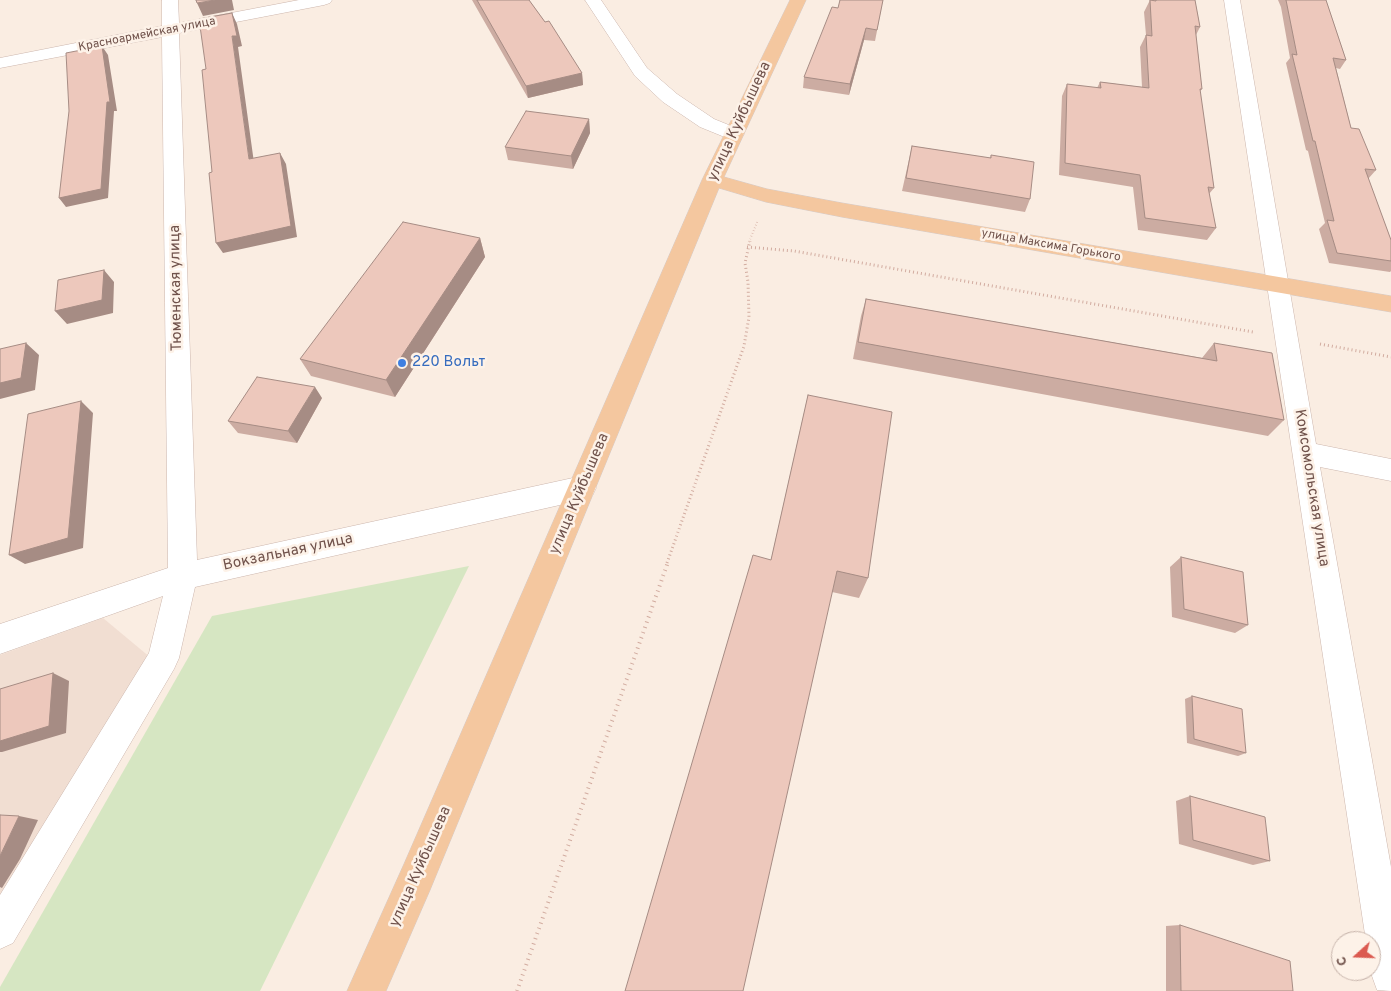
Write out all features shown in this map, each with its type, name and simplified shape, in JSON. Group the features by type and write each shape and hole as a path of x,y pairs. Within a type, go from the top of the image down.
{"main road":[{"name":"улица Куйбышева","path":"366,991 418,877 712,180 798,0"},
{"name":"улица Максима Горького","path":"712,180 842,210 1391,304"}],"street":[{"name":"Тюменская улица","path":"0,930 163,658 183,576 170,0"},
{"name":"Красноармейская улица","path":"0,63 324,0"},
{"path":"593,0 641,72 670,98 707,123 734,134"},
{"name":"Комсомольская улица","path":"1232,0 1391,976"},
{"path":"1305,453 1391,470"},
{"name":"Вокзальная улица","path":"0,639 183,576 582,488"}],"path":[{"path":"517,991 744,346 749,317 748,282 745,263 752,230 760,214"},
{"path":"748,248 794,251 1391,357"}],"shaded area":[{"path":"103,618 151,658 0,912 0,655"}],"green space":[{"path":"469,566 260,991 0,991 0,987 212,616"}],"building":[{"path":"196,0 215,0 197,3"},
{"path":"477,0 529,0 545,22 549,21 582,73 526,86"},
{"path":"840,0 883,0 877,30 866,28 850,84 804,77 832,7 838,8"},
{"path":"1150,0 1195,0 1200,27 1195,26 1202,89 1200,89 1214,188 1208,187 1216,228 1145,218 1140,175 1065,163 1067,84 1101,88 1100,82 1149,88 1146,35 1152,36"},
{"path":"1286,0 1326,0 1346,60 1333,58 1351,128 1359,129 1376,170 1365,169 1391,240 1391,261 1337,253 1327,220 1334,221 1292,54 1297,55"},
{"path":"232,13 237,36 232,36 249,159 280,153 291,226 216,243 209,173 212,172 202,70 206,69 199,19"},
{"path":"102,46 110,102 107,102 101,189 59,198 69,111 66,53"},
{"path":"526,111 589,119 571,156 505,147"},
{"path":"912,146 991,158 991,155 1034,162 1030,199 906,178"},
{"path":"403,222 480,238 386,380 300,359"},
{"path":"104,270 102,300 55,311 58,280"},
{"path":"866,299 1217,361 1214,343 1272,353 1284,420 858,342"},
{"path":"26,343 21,378 0,383 0,349"},
{"path":"257,377 315,387 288,431 228,421"},
{"path":"808,395 892,412 868,578 837,571 743,991 625,991 753,555 771,560"},
{"path":"81,401 68,538 9,555 28,414"},
{"path":"1181,557 1243,572 1248,625 1184,609"},
{"path":"53,673 49,726 0,741 0,689"},
{"path":"1192,696 1242,709 1246,753 1194,739"},
{"path":"1190,796 1265,817 1270,861 1193,840"},
{"path":"0,815 19,816 0,856"},
{"path":"1180,925 1290,961 1293,991 1181,991"}],"place":[{"name":"220 Вольт","path":"402,363"}]}
